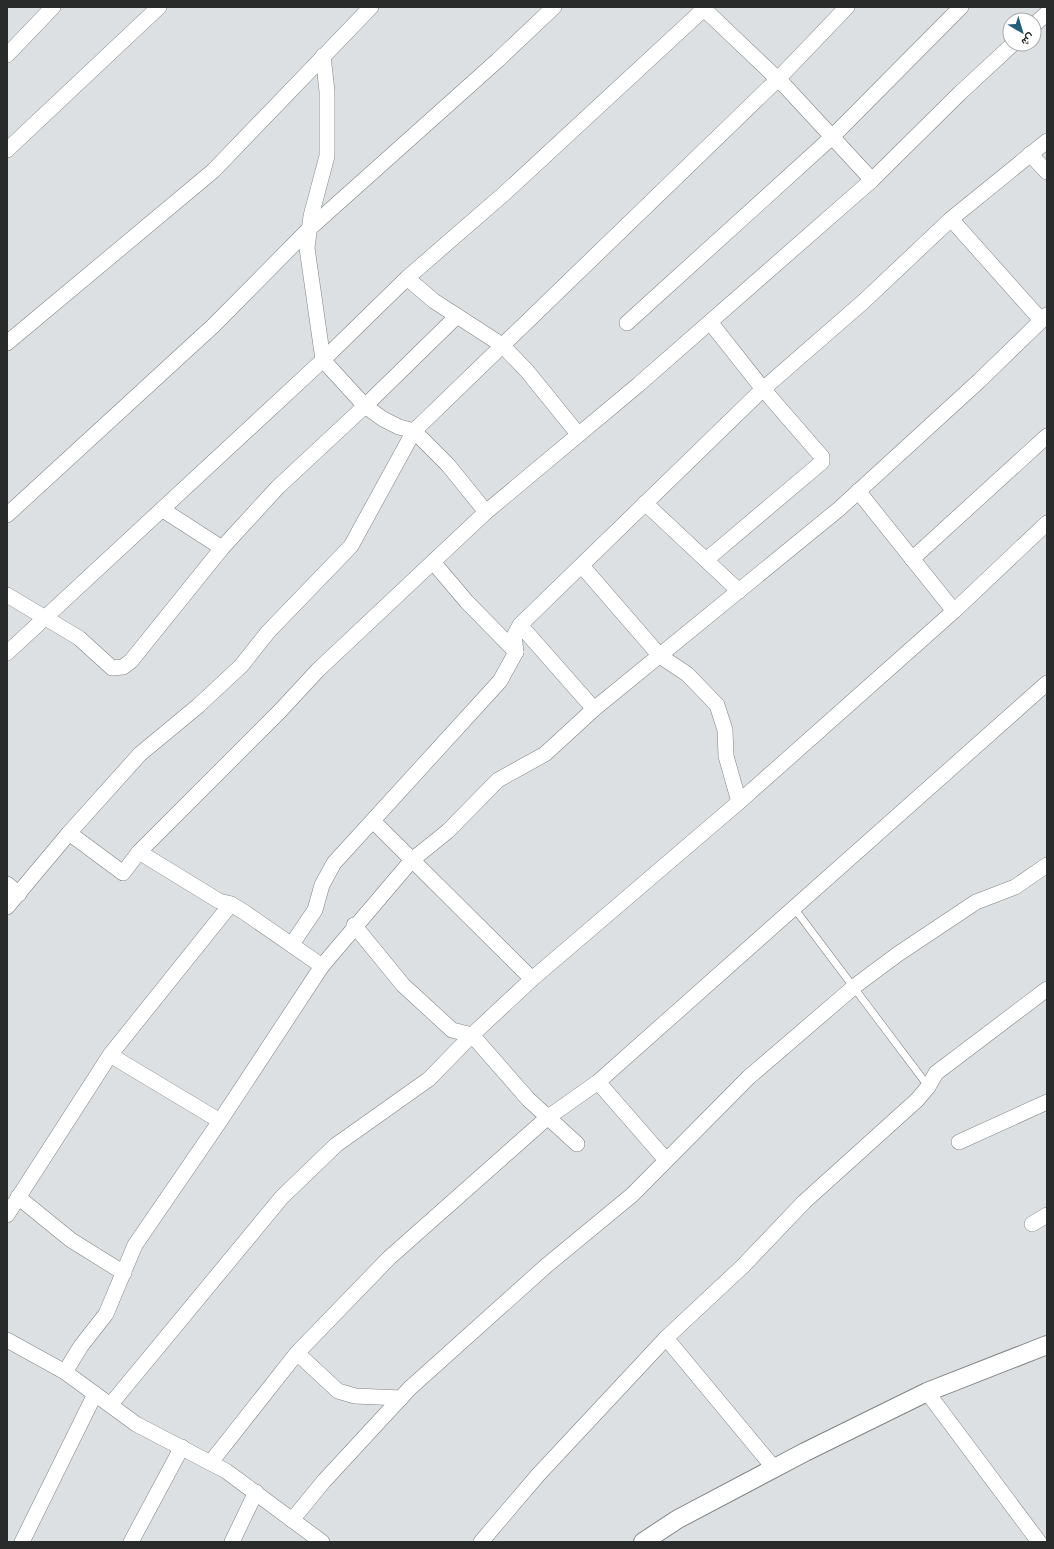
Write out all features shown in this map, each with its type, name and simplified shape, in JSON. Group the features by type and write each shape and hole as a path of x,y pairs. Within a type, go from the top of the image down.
{"street":[{"path":"7,55 53,7"},
{"path":"7,150 159,7"},
{"path":"7,343 212,171 371,7"},
{"path":"7,515 213,326 309,230 498,60 554,7"},
{"path":"7,907 140,754 198,706 241,666 268,632 351,546 414,431 778,79 847,7"},
{"path":"628,323 831,138 961,7"},
{"path":"7,653 163,510 323,360 407,278 506,192 704,8 778,79 831,138 872,180"},
{"path":"69,834 123,873 139,852 280,711 318,670 486,512 638,385 872,180 960,93 1004,52"},
{"path":"323,56 327,91 327,156 309,230 307,248 323,360 365,406 383,419 399,427 414,431 448,465 486,512"},
{"path":"292,944 315,910 322,885 334,863 500,681 516,652 514,636 520,625 763,389 863,302 951,219 1047,141"},
{"path":"1030,154 1047,172"},
{"path":"65,1372 81,1346 106,1314 135,1245 220,1121 322,966 354,925 412,860 448,831 498,780 545,754 594,709 739,591 858,491 979,381 1044,317 951,219"},
{"path":"407,278 434,301 502,345 527,371 578,434"},
{"path":"7,595 79,638 112,668 123,666 131,661 222,548 278,487 365,406 457,316"},
{"path":"706,560 822,462 822,457 819,452 763,389 710,322"},
{"path":"912,559 1047,436"},
{"path":"858,491 954,611"},
{"path":"645,503 739,591"},
{"path":"163,510 222,548"},
{"path":"111,1404 282,1197 336,1145 429,1080 472,1035 532,979 739,802 954,611 1047,523"},
{"path":"434,562 467,602 516,652"},
{"path":"582,566 660,656 687,674 717,704 724,730 726,756 739,802"},
{"path":"520,625 594,709"},
{"path":"211,1462 297,1353 389,1258 547,1118 598,1082 1047,683"},
{"path":"373,821 532,979"},
{"path":"139,852 218,901 230,904 292,944 322,966"},
{"path":"292,1520 324,1481 401,1398 546,1266 632,1195 749,1077 855,986 898,954 976,902 1015,887 1047,865"},
{"path":"7,884 19,894"},
{"path":"7,1215 110,1055 230,904"},
{"path":"354,925 403,985 452,1030 472,1035 528,1099 577,1144"},
{"path":"481,1542 538,1475 666,1338 743,1266 804,1202 917,1100 928,1087 936,1073 1047,990"},
{"path":"110,1055 220,1121"},
{"path":"598,1082 666,1160"},
{"path":"958,1142 1047,1102"},
{"path":"18,1197 71,1240 124,1272"},
{"path":"1032,1224 1047,1215"},
{"path":"666,1338 774,1468"},
{"path":"8,1344 65,1372 111,1404 136,1424 226,1470 322,1542"},
{"path":"643,1542 678,1519 774,1468 927,1392 1047,1345"},
{"path":"297,1353 338,1391 355,1396 401,1398"},
{"path":"927,1392 1034,1540"},
{"path":"22,1542 95,1394"},
{"path":"131,1542 182,1447"},
{"path":"232,1542 256,1492"}],"lane":[{"path":"794,908 855,986 928,1087"}]}
